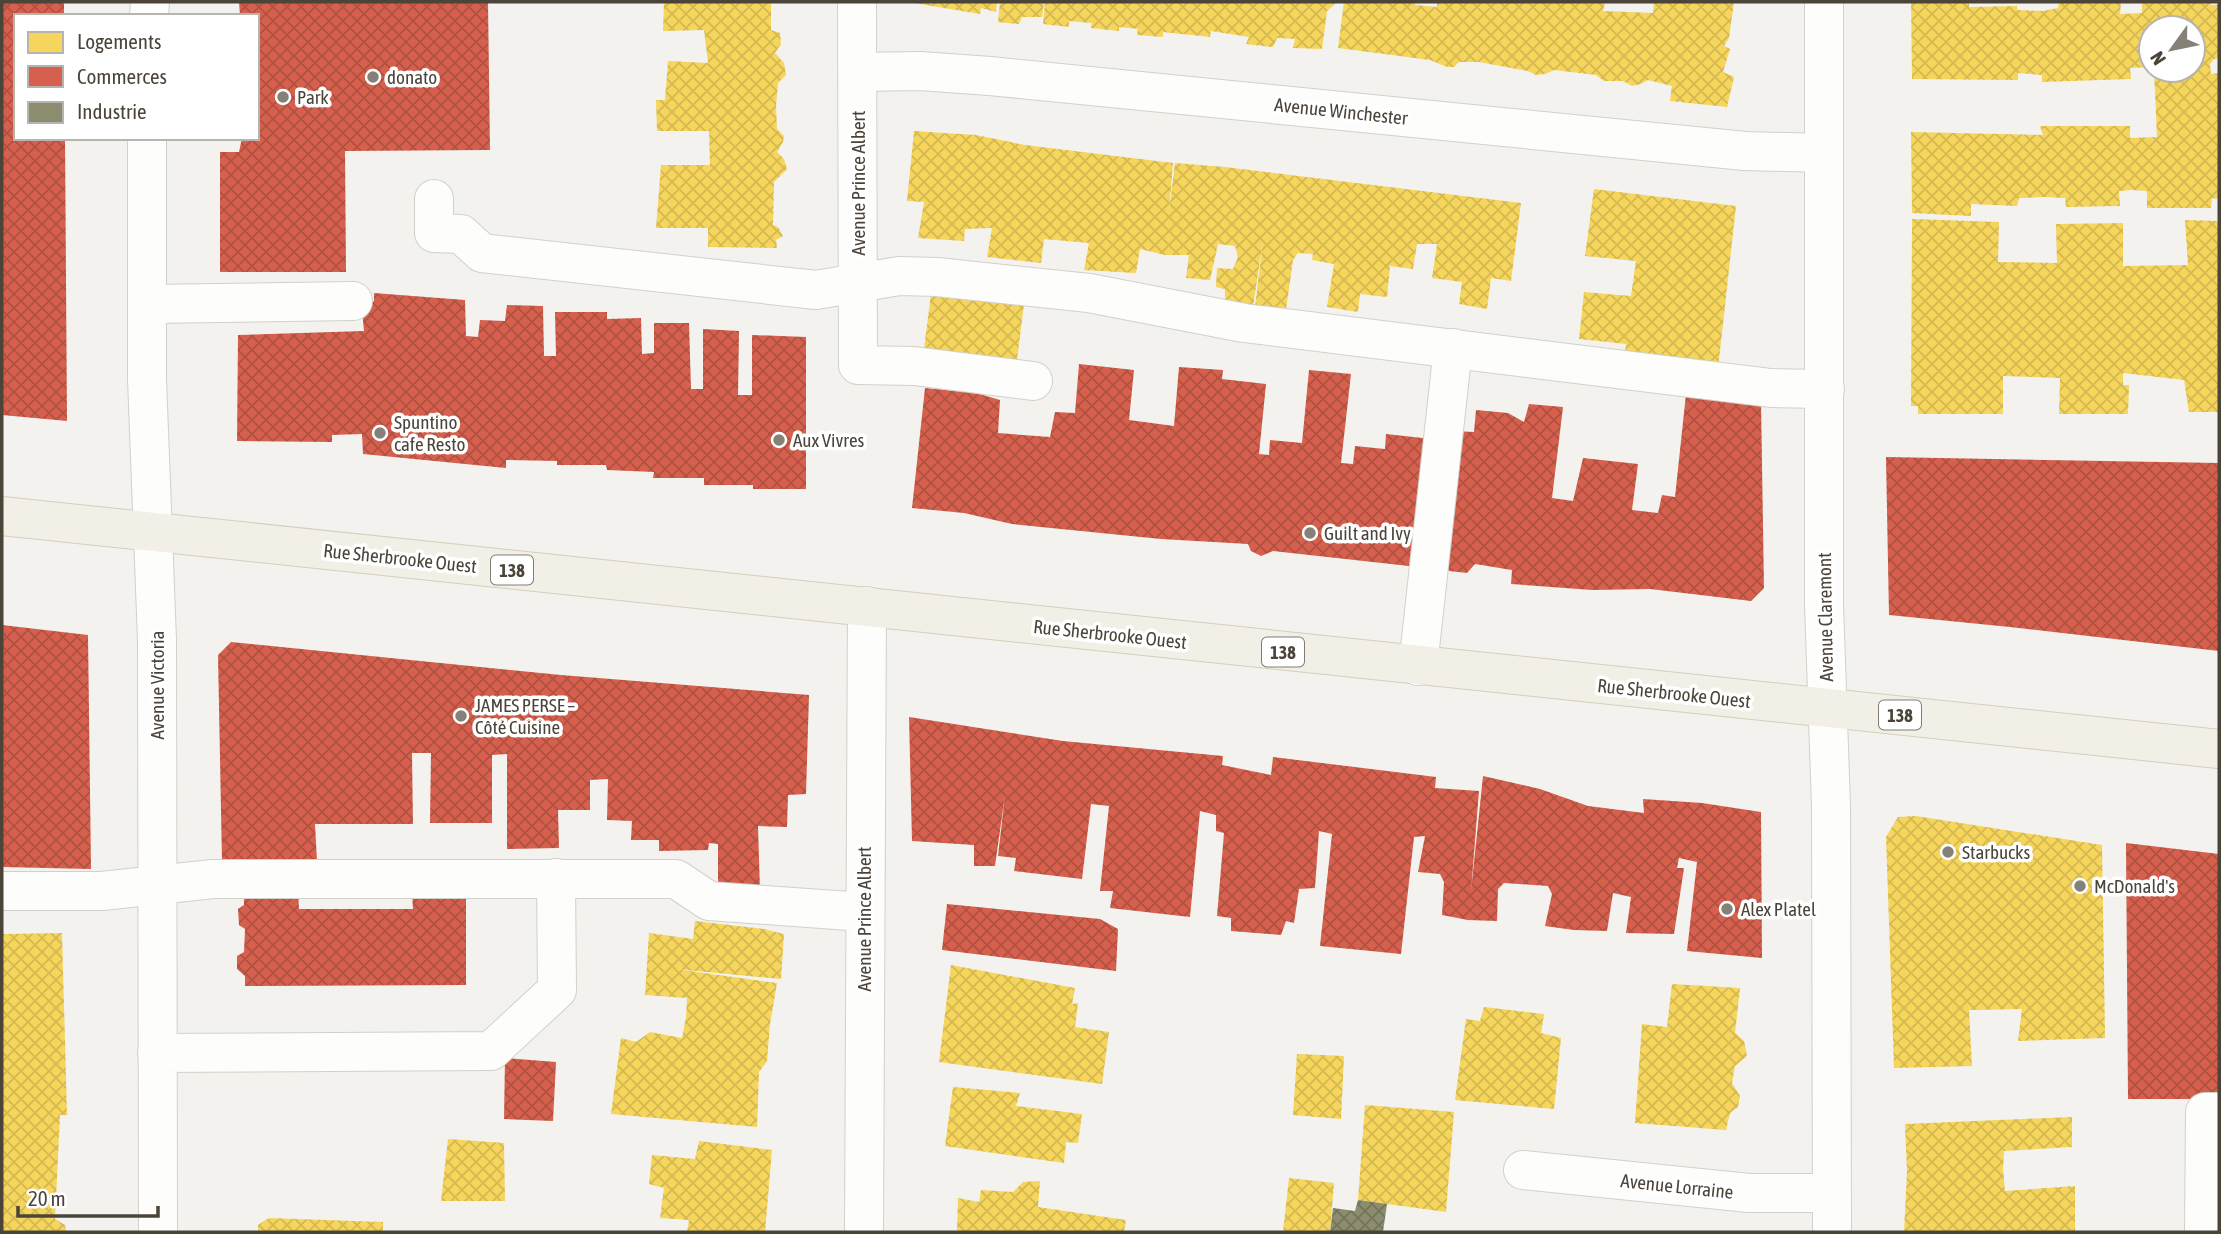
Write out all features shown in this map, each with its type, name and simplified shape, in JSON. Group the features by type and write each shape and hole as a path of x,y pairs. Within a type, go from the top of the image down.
{"main road":[{"name":"Rue Sherbrooke Ouest","path":"2,516 2219,749"}],"street":[{"name":"Avenue Prince Albert","path":"857,2 858,365 914,366 1033,381"},
{"name":"Avenue Claremont","path":"1825,2 1824,604 1831,806 1832,1232"},
{"name":"Avenue Winchester","path":"858,72 920,71 990,76 1745,151 1824,153"},
{"name":"Avenue Victoria","path":"147,140 147,304 157,653 158,1232"},
{"path":"434,199 433,233 461,234 482,253 816,290 899,276 922,276 1089,293 1244,323 1771,388 1825,389"},
{"path":"147,304 353,301"},
{"path":"1418,666 1453,348"},
{"name":"Avenue Prince Albert","path":"864,1232 867,606"},
{"path":"157,1053 491,1051 557,990 556,878"},
{"path":"2,891 102,891 213,879 676,879 709,901 864,912"},
{"path":"2204,1232 2204,1112 2219,1112"},
{"name":"Avenue Lorraine","path":"1523,1170 1749,1194 1832,1193"}],"building: Logements":[{"path":"664,2 771,2 771,30 780,33 781,44 775,53 784,63 786,75 778,83 776,106 777,129 784,136 777,152 784,159 787,169 774,182 773,225 778,227 783,236 776,240 777,248 708,247 708,228 656,228 661,165 710,165 709,131 657,131 656,100 665,100 668,61 708,63 704,30 663,31"},
{"path":"908,2 997,2 996,12 981,8 980,14"},
{"path":"1000,2 1044,2 1042,17 1022,17 1019,24 998,22"},
{"path":"1045,2 1335,2 1327,11 1322,49 1293,48 1295,39 1277,38 1273,47 1246,44 1249,37 1211,31 1210,37 1163,32 1163,37 1137,35 1138,29 1119,27 1119,31 1091,28 1092,23 1069,21 1069,27 1043,24"},
{"path":"1344,2 1416,2 1415,5 1437,7 1437,2 1605,2 1603,11 1653,13 1654,2 1734,2 1729,38 1724,46 1730,49 1723,72 1734,77 1727,107 1670,101 1672,86 1648,80 1632,86 1623,81 1604,81 1596,75 1554,70 1536,75 1528,71 1479,62 1459,62 1454,67 1447,67 1430,60 1338,48"},
{"path":"1911,2 1969,2 1969,7 2017,6 2017,10 2043,11 2058,8 2059,2 2121,2 2120,14 2142,13 2142,2 2210,2 2211,5 2219,5 2219,58 2210,64 2211,74 2219,73 2219,199 2212,198 2211,208 2147,208 2147,191 2132,190 2119,191 2120,206 2066,207 2065,198 2044,197 2019,198 2017,206 1971,204 1971,216 1912,213 1911,132 2043,135 2040,126 2130,126 2130,138 2157,137 2155,84 2207,84 2207,14 2137,14 2137,68 2130,68 2131,79 2042,82 2042,75 2018,73 2018,80 1912,79"},
{"path":"914,131 976,135 1025,145 1173,163 1169,212 1175,163 1521,203 1511,281 1491,278 1487,309 1459,304 1462,282 1432,278 1437,244 1417,244 1413,269 1390,266 1387,297 1360,294 1358,312 1327,307 1334,264 1312,260 1313,254 1298,253 1293,260 1286,310 1255,307 1263,240 1253,307 1225,304 1225,289 1216,287 1217,268 1233,269 1238,257 1235,246 1218,244 1210,280 1186,278 1189,255 1165,255 1140,249 1136,273 1084,270 1089,243 1044,239 1041,263 987,257 992,228 965,229 964,241 918,238 924,202 907,201"},
{"path":"1594,189 1736,206 1718,369 1624,360 1626,344 1579,339 1584,292 1631,296 1636,261 1585,256"},
{"path":"1912,219 1999,222 1998,262 2057,263 2056,224 2123,223 2123,266 2188,265 2185,220 2219,221 2219,412 2189,412 2184,380 2123,373 2123,385 2129,385 2128,414 2059,414 2060,378 2003,376 2003,414 1918,414 1918,406 1911,406"},
{"path":"931,294 1024,304 1017,360 924,349"},
{"path":"1916,816 2102,845 2105,1038 2018,1041 2022,1009 1969,1010 1972,1066 1894,1068 1886,837 1898,817"},
{"path":"695,921 784,934 781,979 675,969 777,983 767,1061 759,1072 757,1127 611,1114 621,1038 636,1042 650,1032 682,1038 687,998 645,995 649,933 693,939"},
{"path":"62,933 67,1115 60,1115 55,1219 65,1225 66,1232 2,1232 2,934"},
{"path":"951,965 1075,988 1072,1004 1078,1003 1075,1027 1109,1032 1102,1084 939,1062"},
{"path":"1672,984 1740,988 1735,1033 1744,1041 1747,1056 1735,1066 1732,1083 1740,1096 1738,1107 1730,1113 1726,1130 1635,1123 1642,1024 1667,1027"},
{"path":"1484,1007 1544,1014 1541,1033 1561,1038 1554,1109 1455,1100 1466,1019 1480,1021"},
{"path":"1297,1054 1344,1056 1341,1119 1293,1115"},
{"path":"953,1087 1020,1093 1016,1106 1082,1114 1078,1143 1066,1142 1064,1163 945,1146"},
{"path":"1365,1105 1454,1112 1446,1212 1358,1200"},
{"path":"2072,1117 2072,1147 2004,1151 2003,1169 2005,1191 2075,1186 2075,1232 1904,1232 1907,1172 1905,1124"},
{"path":"448,1139 504,1143 505,1201 441,1201"},
{"path":"699,1141 772,1150 765,1232 687,1232 689,1220 660,1218 664,1188 649,1184 652,1155 695,1159"},
{"path":"1289,1178 1334,1183 1330,1232 1283,1232"},
{"path":"1040,1181 1038,1207 1126,1220 1124,1232 957,1232 958,1198 979,1202 981,1190 1013,1192 1023,1182"},
{"path":"269,1218 383,1222 383,1232 258,1232 258,1225"}],"building: Commerces":[{"path":"2,2 64,2 64,14 14,14 14,140 65,140 67,421 2,415"},
{"name":"donato","path":"239,2 488,2 490,150 345,151 346,272 220,272 220,152 239,152 242,140 259,140 259,14 240,14"},
{"path":"374,293 465,300 466,336 478,337 480,320 505,321 507,305 543,306 544,356 556,356 555,312 607,312 607,319 641,318 642,354 654,353 654,323 689,323 691,389 703,389 703,329 739,331 738,395 752,395 752,335 806,337 806,489 704,485 704,478 653,478 654,472 607,470 606,465 557,465 557,461 506,460 506,468 363,454 362,434 332,435 332,442 237,441 238,335 364,331 362,309 374,301"},
{"path":"1079,364 1134,370 1129,420 1174,426 1179,367 1223,370 1222,379 1266,384 1259,454 1269,455 1270,440 1302,443 1309,370 1351,374 1341,463 1353,464 1355,446 1385,449 1386,434 1432,439 1418,567 1273,551 1261,556 1251,551 1248,544 1161,539 1012,524 964,513 912,508 925,388 976,393 1000,400 998,433 1050,437 1055,412 1075,413"},
{"path":"1686,394 1761,402 1764,588 1751,601 1650,589 1592,590 1511,584 1512,570 1475,564 1467,573 1449,571 1442,562 1454,431 1474,432 1476,410 1508,413 1524,422 1529,404 1563,407 1552,498 1573,501 1583,458 1638,464 1632,510 1658,513 1662,495 1675,497"},
{"path":"1886,457 2219,463 2219,651 1889,615"},
{"path":"2,625 88,635 91,869 2,867"},
{"path":"231,642 561,675 809,695 806,794 788,795 787,827 758,826 760,891 718,887 718,844 709,843 708,850 659,851 659,840 631,840 632,821 607,820 608,779 590,780 590,810 558,810 559,848 507,849 507,754 492,755 492,823 430,823 431,753 412,753 413,824 315,824 317,861 222,861 218,655"},
{"path":"909,717 1063,741 1223,756 1222,765 1271,775 1273,757 1436,777 1435,788 1479,791 1471,891 1483,776 1540,789 1588,806 1644,813 1643,799 1702,803 1761,812 1762,958 1687,951 1697,862 1679,858 1677,868 1684,868 1674,934 1626,933 1631,897 1613,893 1607,931 1545,926 1552,894 1548,886 1504,883 1498,889 1497,921 1468,920 1442,915 1444,882 1440,874 1418,872 1425,836 1414,837 1401,954 1320,946 1332,834 1319,831 1315,888 1299,889 1294,923 1286,921 1281,935 1231,931 1231,918 1217,916 1224,833 1216,831 1216,815 1200,811 1190,917 1110,908 1113,891 1100,891 1109,806 1091,804 1082,879 1014,871 1016,858 998,856 1005,795 995,866 974,866 974,845 912,841"},
{"path":"2126,843 2219,854 2219,1099 2128,1099"},
{"path":"298,891 299,909 413,909 412,892 466,891 466,985 245,986 245,976 237,969 237,956 244,952 245,929 239,925 238,909 244,905 244,894"},
{"path":"947,904 1100,919 1118,929 1116,971 942,950"},
{"path":"505,1058 556,1062 553,1121 504,1119"}],"building: Industrie":[{"path":"1358,1200 1387,1204 1383,1232 1330,1232 1333,1208 1355,1211"}],"place":[{"name":"donato","path":"373,77"},
{"name":"Park","path":"283,97"},
{"name":"Spuntino cafe Resto","path":"380,433"},
{"name":"Aux Vivres","path":"779,440"},
{"name":"Guilt and Ivy","path":"1310,533"},
{"name":"JAMES PERSE – Côté Cuisine","path":"461,716"},
{"name":"Starbucks","path":"1948,852"},
{"name":"McDonald's","path":"2080,886"},
{"name":"Alex Platel","path":"1727,909"}]}
